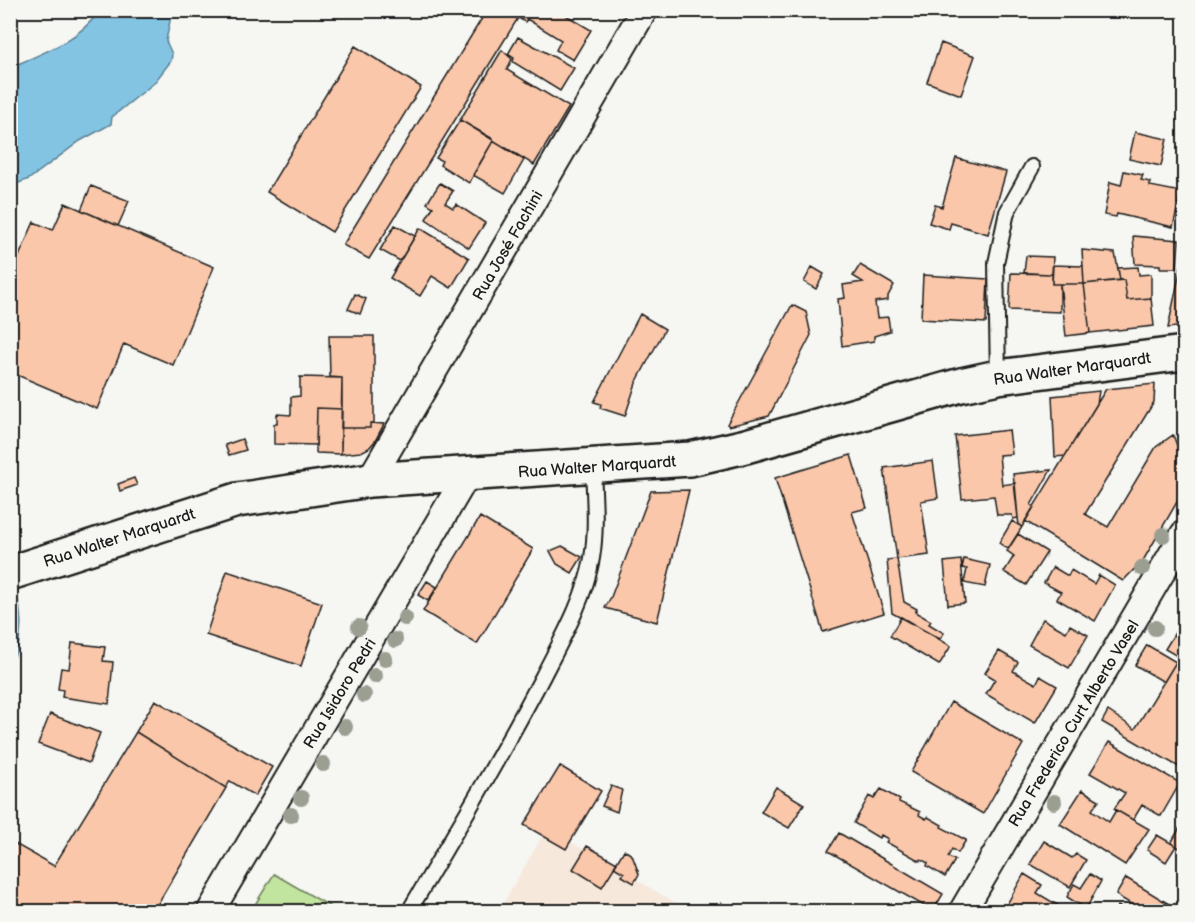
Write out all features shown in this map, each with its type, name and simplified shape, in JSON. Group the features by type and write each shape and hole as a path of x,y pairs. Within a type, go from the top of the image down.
{"main road":[{"name":"Rua Walter Marquardt","path":"14,571 237,500 370,480 690,459 746,446 961,385 998,377 1185,353"}],"street":[{"name":"Rua José Fachini","path":"370,480 644,10"},
{"name":"Rua Isidoro Pedri","path":"210,912 468,474"},
{"name":"Rua Frederico Curt Alberto Vasel","path":"968,910 1185,534"}],"lane":[{"path":"998,377 996,263 1007,212 1032,167"},
{"path":"412,906 500,758 560,643 586,582 592,557 596,522 593,467"}],"shaded area":[{"path":"547,828 690,911 498,912"}],"green space":[{"path":"274,874 338,911 251,911"}],"water":[{"path":"99,11 172,11 166,41 172,54 171,61 154,83 112,117 111,124 80,141 29,179 11,186 11,67 71,38"},
{"path":"10,574 21,618 19,641 11,662"}],"building":[{"path":"487,10 523,10 369,259 343,245"},
{"path":"525,10 566,10 564,14 591,30 573,60 556,50 561,40 527,19 525,22 520,19"},
{"path":"518,37 574,68 560,91 513,62 514,58 508,54"},
{"path":"941,43 975,56 961,95 927,82"},
{"path":"355,46 421,87 332,232 267,192"},
{"path":"502,50 512,59 507,70 569,107 534,165 460,120"},
{"path":"460,120 493,139 469,183 440,165 442,161 436,158"},
{"path":"1135,132 1167,139 1161,166 1129,159"},
{"path":"493,141 524,160 505,193 473,175"},
{"path":"956,158 1006,172 988,234 951,223 949,229 929,223 935,205 942,207"},
{"path":"1124,171 1143,175 1141,180 1150,182 1150,186 1181,192 1173,227 1117,214 1116,217 1104,215 1110,182 1121,185"},
{"path":"440,183 453,191 445,203 453,208 456,204 485,223 469,248 426,219 433,207 427,203"},
{"path":"91,186 129,201 118,226 81,210"},
{"path":"65,203 214,267 173,365 124,344 97,409 10,372 10,277 34,222 53,230"},
{"path":"395,225 415,236 400,261 380,250"},
{"path":"420,228 469,258 451,288 432,276 420,296 390,278"},
{"path":"1133,236 1179,240 1177,268 1135,264"},
{"path":"1184,243 1184,326 1168,328 1182,262"},
{"path":"1082,250 1115,253 1120,280 1084,284"},
{"path":"1026,256 1053,257 1052,274 1024,273"},
{"path":"860,265 894,285 888,300 875,302 877,318 888,317 890,331 874,336 874,341 842,346 838,299 845,298 843,285 863,282 853,276"},
{"path":"1053,265 1083,266 1084,284 1052,284"},
{"path":"812,267 824,274 816,289 804,282"},
{"path":"1138,267 1139,275 1151,274 1151,298 1127,300 1124,280 1120,280 1118,268"},
{"path":"1011,273 1052,274 1052,284 1060,284 1060,312 1009,310"},
{"path":"923,275 988,279 986,323 921,319"},
{"path":"1124,280 1127,300 1151,298 1154,326 1090,333 1084,284"},
{"path":"1060,284 1084,284 1090,333 1066,336"},
{"path":"355,294 366,299 360,314 348,309"},
{"path":"792,305 806,312 811,335 769,416 729,426 727,424"},
{"path":"640,314 665,329 636,383 625,416 600,408 601,404 594,402"},
{"path":"329,336 374,336 374,423 370,423 370,428 341,428 342,378 330,377"},
{"path":"300,377 342,378 342,409 317,408 316,445 274,444 274,424 277,424 277,414 291,415 291,397 300,396"},
{"path":"1155,384 1154,402 1085,514 1108,527 1156,447 1173,435 1178,448 1184,446 1184,490 1144,559 1123,581 1025,521 1106,389"},
{"path":"1099,391 1097,404 1065,456 1055,457 1052,396"},
{"path":"317,408 342,409 341,454 316,453"},
{"path":"370,423 384,424 369,448 361,452 341,454 341,428 370,428"},
{"path":"1009,430 1012,454 999,455 1002,485 1015,483 1018,518 1013,519 1012,515 997,515 994,496 962,499 955,436"},
{"path":"242,439 246,450 229,455 225,445"},
{"path":"851,455 867,508 852,512 884,613 823,632 775,478"},
{"path":"933,461 938,498 921,501 929,555 897,559 884,468"},
{"path":"1051,470 1031,505 1034,507 1022,527 1019,525 1013,474"},
{"path":"134,478 137,485 120,491 118,484"},
{"path":"689,490 657,622 605,608 651,491"},
{"path":"480,517 533,549 477,644 423,611"},
{"path":"1012,521 1022,527 1008,549 999,543"},
{"path":"1018,534 1047,552 1026,585 1004,572 1014,556 1007,551"},
{"path":"562,546 582,557 572,573 557,564 550,551"},
{"path":"897,559 904,602 917,609 915,612 931,621 929,624 944,633 940,639 892,613 887,560"},
{"path":"964,559 990,565 985,587 964,583 967,569 962,568"},
{"path":"961,560 965,603 948,605 944,562"},
{"path":"1053,567 1068,576 1071,570 1094,584 1099,575 1115,585 1095,621 1057,599 1061,592 1044,583"},
{"path":"227,571 322,603 301,666 206,635"},
{"path":"427,581 437,587 428,601 418,595"},
{"path":"901,617 951,646 939,665 890,636"},
{"path":"1184,618 1184,660 1165,649"},
{"path":"1043,619 1066,632 1070,625 1088,635 1069,668 1029,645"},
{"path":"72,643 105,647 103,661 113,662 109,704 62,697 63,690 58,689 61,668 69,669"},
{"path":"1147,645 1176,662 1164,682 1135,665"},
{"path":"999,651 1018,662 1013,671 1036,684 1040,676 1057,686 1035,723 986,694 995,679 985,673"},
{"path":"1176,662 1184,667 1184,770 1102,722 1108,711 1135,729"},
{"path":"155,700 272,767 255,796 230,781 226,788 136,732"},
{"path":"951,702 1023,744 983,814 911,772"},
{"path":"50,714 100,733 89,763 38,744"},
{"path":"136,732 226,788 153,912 10,912 10,841 54,866"},
{"path":"1109,742 1180,783 1161,816 1142,805 1133,820 1114,809 1125,793 1090,773"},
{"path":"560,766 601,791 566,849 524,825"},
{"path":"611,786 622,790 617,812 602,806"},
{"path":"776,787 804,804 789,828 761,812"},
{"path":"881,789 900,800 899,802 920,812 919,815 926,819 928,817 942,825 941,827 966,840 958,853 952,849 948,857 955,860 945,877 927,866 928,863 886,842 888,839 881,835 879,838 854,823 869,796 874,799"},
{"path":"1082,790 1099,800 1092,810 1109,822 1116,810 1149,829 1125,865 1060,824"},
{"path":"1182,824 1184,825 1184,843 1181,849 1171,843"},
{"path":"839,833 943,894 933,911 828,851"},
{"path":"1157,835 1176,846 1166,862 1147,850"},
{"path":"1044,841 1072,858 1076,854 1086,860 1070,887 1030,864"},
{"path":"587,846 617,863 602,887 573,869"},
{"path":"624,850 632,855 639,874 634,883 622,876 624,873 614,867"},
{"path":"1024,874 1042,885 1037,893 1059,906 1056,912 1017,912 1006,906"},
{"path":"1090,874 1101,881 1086,909 1067,897 1074,884 1081,888"},
{"path":"1126,878 1169,904 1164,912 1144,912 1116,895"},
{"path":"721,903 735,912 717,912"},
{"path":"1118,906 1128,912 1114,912"}]}
